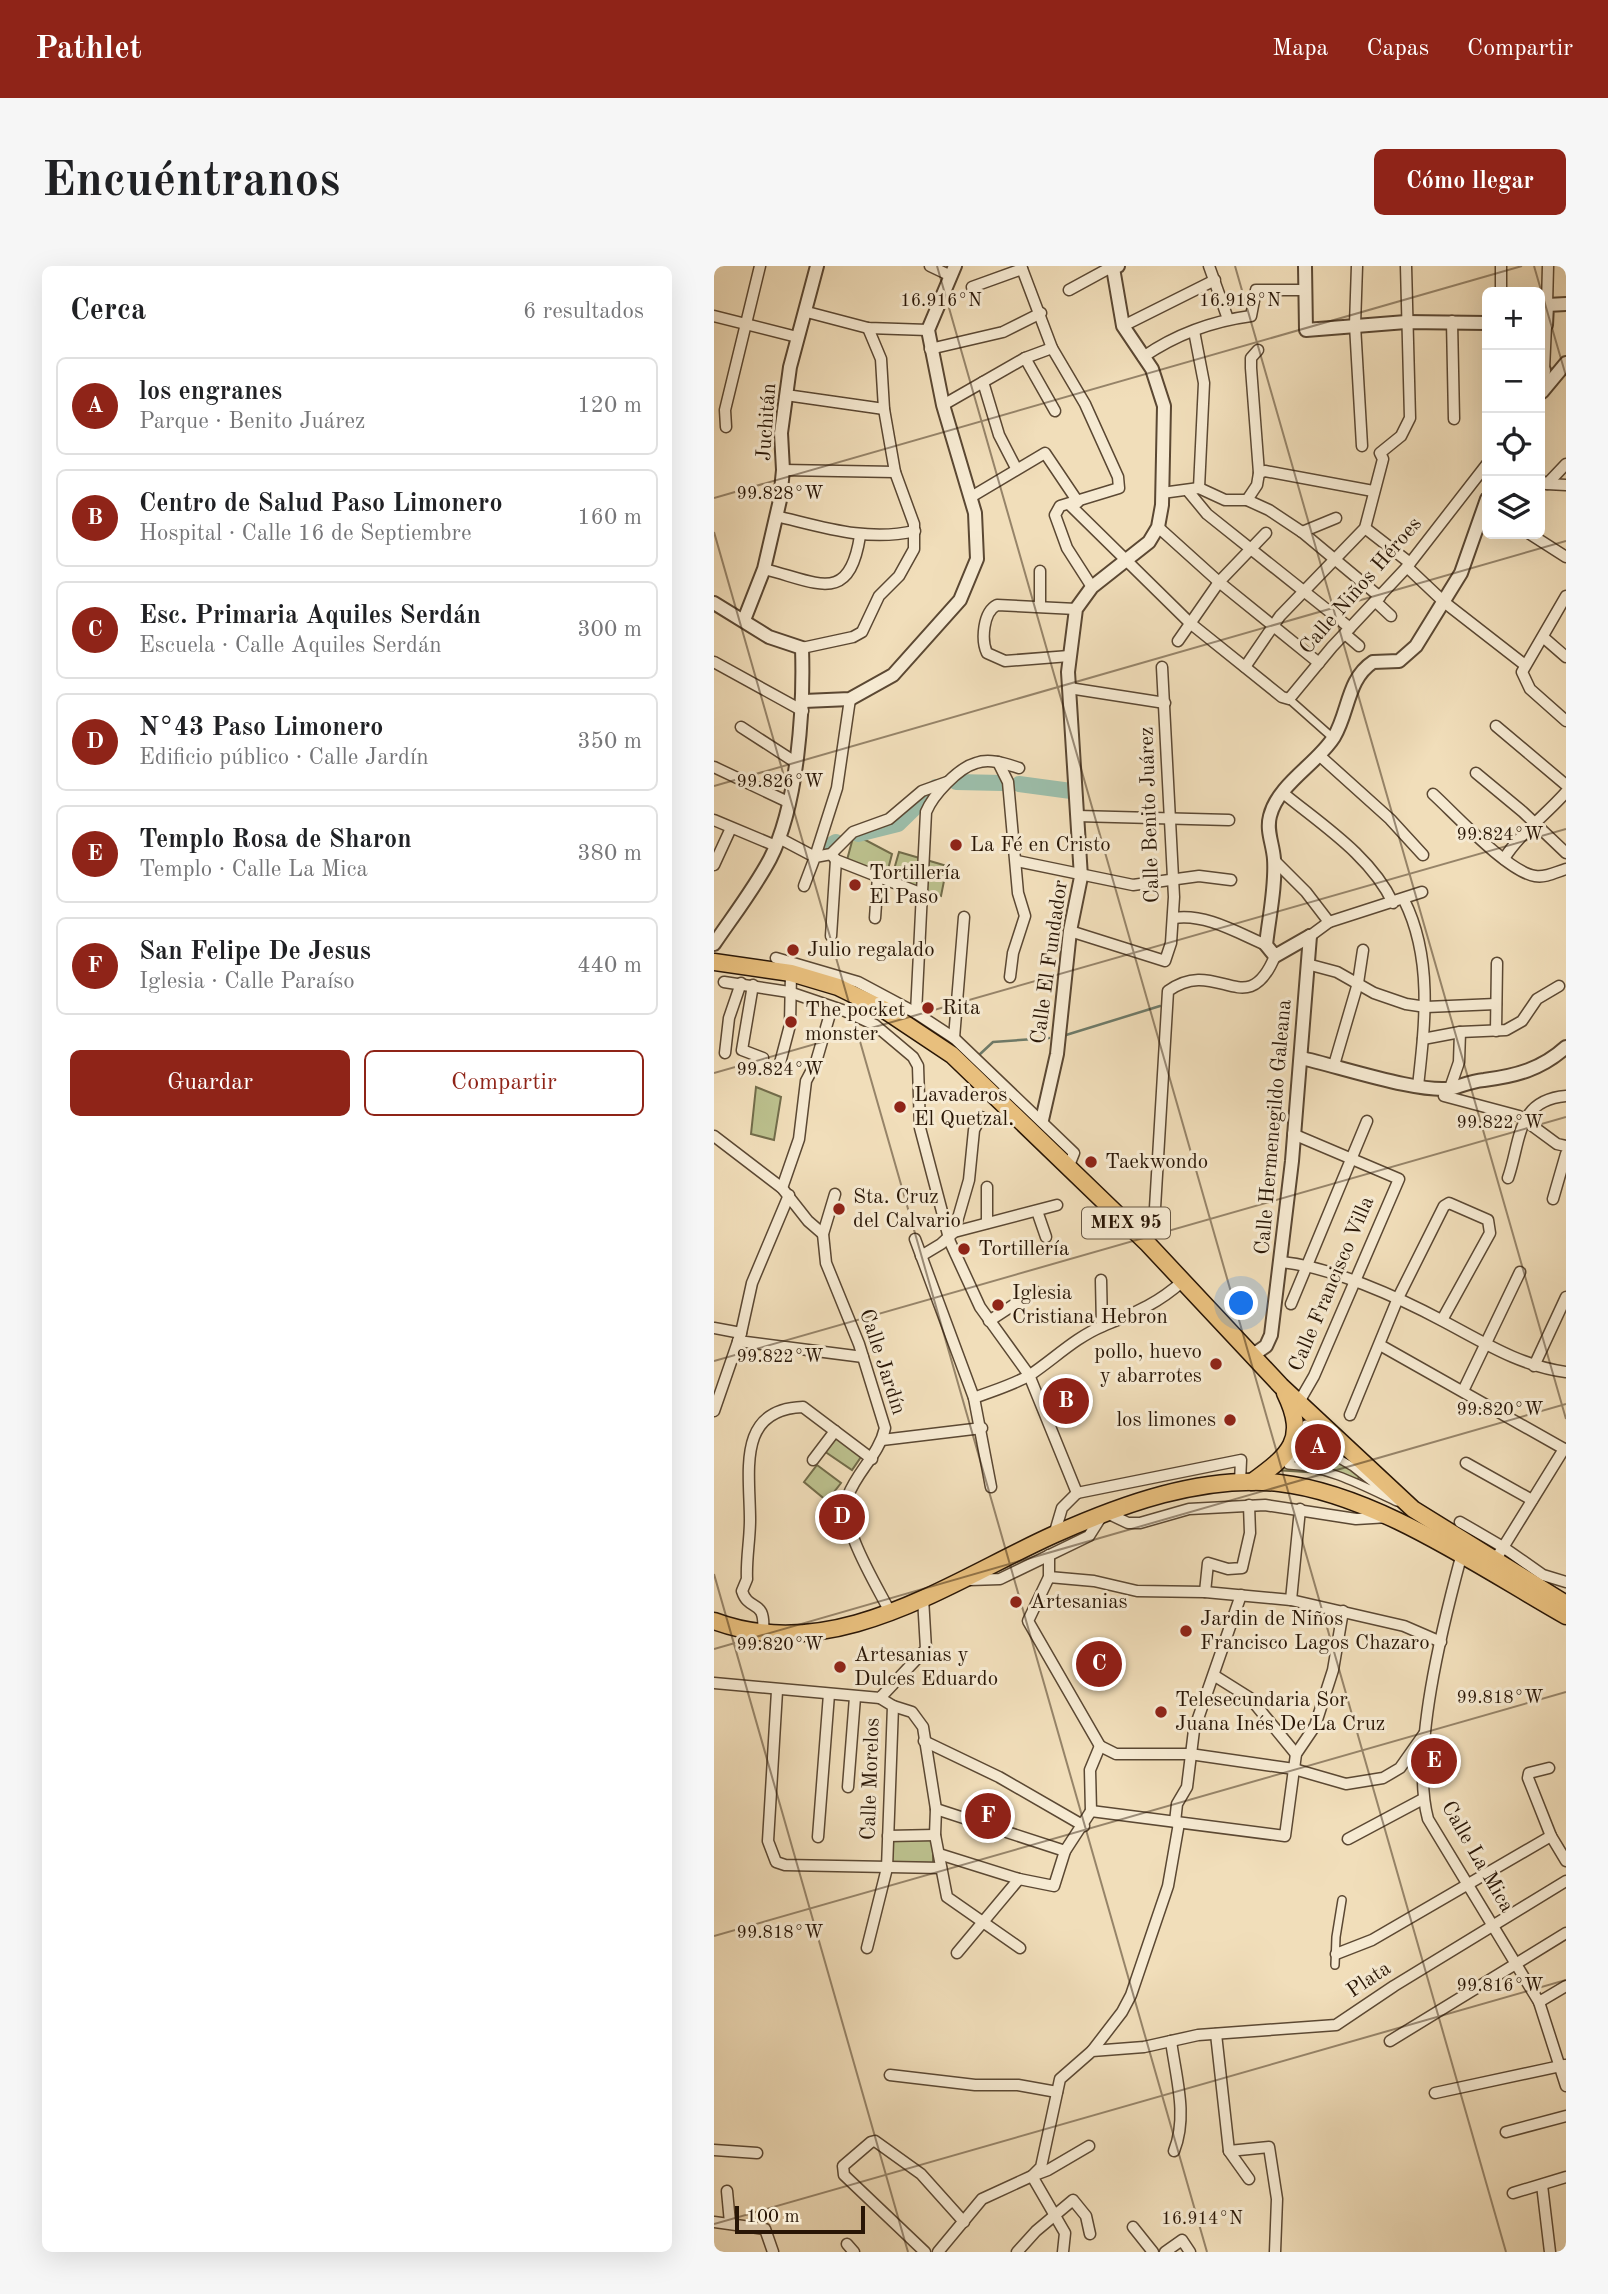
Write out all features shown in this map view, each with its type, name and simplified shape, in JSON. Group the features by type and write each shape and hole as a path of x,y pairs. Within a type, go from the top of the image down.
{"highway":[{"name":"MEX 95","path":"714,962 791,973 838,987 925,1035 959,1061 1148,1244 1281,1386 1413,1509 1494,1562 1566,1604"},
{"path":"1246,1482 1279,1462 1293,1444 1294,1417 1281,1386"},
{"path":"714,1621 763,1632 815,1633 852,1625 923,1598 1054,1535 1105,1515 1185,1490 1246,1482 1330,1493 1390,1517 1566,1616"}],"street":[{"path":"726,426 725,410 744,322 760,266"},
{"name":"Juchitán","path":"744,620 764,569 776,516 783,470 781,433 786,394 797,337 807,312 817,266"},
{"path":"714,662 803,706 850,699 893,675 960,600 978,548 971,497 943,405 928,330 953,271 930,266"},
{"path":"1209,266 1228,319"},
{"path":"1305,266 1306,330 1406,322 1482,323"},
{"path":"1357,266 1355,325 1362,446"},
{"path":"1245,667 1273,626 1365,528 1383,459 1380,453 1401,436 1410,418 1406,266"},
{"path":"1501,266 1502,287"},
{"path":"1545,315 1548,266"},
{"path":"972,287 1022,267 1052,348 1100,433 1118,477 1119,488 1060,506 1055,515 1078,567 1092,587"},
{"path":"1069,290 1115,267 1123,326 1155,376 1164,407 1162,493 1158,527 1219,582 1319,663"},
{"path":"1123,326 1215,280"},
{"path":"1143,357 1194,331 1228,319 1251,316 1256,290 1305,290"},
{"path":"1547,305 1566,304"},
{"path":"807,312 868,328 928,330"},
{"path":"930,349 1003,332 1041,313"},
{"path":"714,316 797,337"},
{"path":"1452,321 1454,419"},
{"path":"714,604 769,637 802,648 853,637 862,632 879,596 910,560 915,531 909,506 895,472 884,409 881,359 868,328"},
{"path":"1194,331 1204,383 1193,490 1207,514 1307,592 1359,646"},
{"path":"943,405 1025,358 1052,348"},
{"path":"1247,500 1258,485 1259,473 1251,358 1258,350"},
{"path":"1025,358 1055,411"},
{"path":"1545,390 1566,363"},
{"path":"984,382 999,435 1016,468"},
{"path":"786,394 884,409"},
{"path":"971,497 1045,453 1074,503 1126,561 1190,623 1282,697 1290,699 1333,738"},
{"path":"1545,480 1566,464"},
{"path":"783,470 895,472"},
{"name":"Calle Niños Héroes","path":"1290,699 1347,631 1408,565 1482,470"},
{"path":"1259,473 1265,471 1373,491"},
{"path":"1545,482 1566,485"},
{"path":"1162,493 1193,490 1225,500 1247,500 1302,532 1378,599 1391,616"},
{"path":"776,516 860,536 889,537 915,531"},
{"path":"1266,945 1274,860 1268,825 1271,812 1283,793 1320,757 1333,738 1346,716 1357,676 1373,662 1399,661 1406,657 1444,603 1461,573 1482,516"},
{"path":"1302,532 1336,518"},
{"name":"Calle El Fundador","path":"1042,1120 1059,1041 1070,931 1081,877 1069,724 1069,656 1076,609 1092,587 1149,542 1158,527"},
{"path":"1365,528 1408,565 1444,603 1525,665"},
{"path":"1178,641 1219,582 1266,533"},
{"path":"764,569 827,584 839,583 848,576 856,560 860,536"},
{"path":"1538,539 1566,557"},
{"path":"1040,571 1040,605"},
{"path":"1565,601 1525,665 1523,678 1530,689 1566,721"},
{"path":"1069,656 1005,661 987,653 984,637 992,607 1040,605 1076,609"},
{"path":"1542,637 1566,657"},
{"path":"714,944 777,842 788,802 803,706 802,648"},
{"name":"Calle Benito Juárez","path":"1070,931 1165,961 1174,918 1162,667"},
{"path":"1069,688 1165,703"},
{"path":"804,886 837,788 850,699"},
{"path":"1496,726 1566,785"},
{"path":"741,727 795,762"},
{"path":"1320,757 1390,819 1423,855"},
{"path":"998,762 1008,782 1018,893 1026,916 1013,953 1010,977"},
{"path":"916,1013 926,812 931,801 974,763 998,762 1019,768"},
{"path":"714,767 788,802"},
{"path":"1476,774 1566,853"},
{"path":"831,936 834,857 853,832 889,819 922,791 951,781"},
{"path":"1504,859 1512,845 1537,825 1566,792"},
{"path":"1283,793 1370,866 1383,881 1393,902"},
{"path":"1433,794 1504,859 1532,876 1544,877 1566,869"},
{"path":"1077,816 1229,820"},
{"path":"714,820 815,858 834,857 920,893"},
{"path":"714,864 731,828"},
{"path":"1274,860 1306,892 1329,922"},
{"path":"1017,861 1081,877 1133,886 1199,876 1231,880"},
{"path":"875,918 878,876"},
{"path":"1148,1244 1155,1208 1168,991 1189,980 1214,980 1231,987 1255,986 1266,978 1275,956 1329,922 1368,907 1404,900 1422,892"},
{"path":"1404,900 1412,916 1422,958 1426,1007 1418,1086"},
{"path":"1174,918 1187,916 1205,920 1266,945 1275,956"},
{"path":"954,1038 964,917"},
{"name":"Calle Hermenegildo Galeana","path":"1253,1355 1266,1346 1271,1335 1282,1262 1310,936"},
{"path":"1334,1065 1358,983 1363,950"},
{"path":"776,958 858,982 916,1013 954,1038 1074,1153 1068,1168"},
{"path":"1496,1031 1497,963"},
{"path":"1307,964 1337,972 1374,993 1426,1007 1496,1004"},
{"path":"780,1063 790,1025 791,973"},
{"path":"724,982 789,992 832,1007 875,1025 914,1057 918,1066 920,1128 951,1235 989,1321 1029,1375 1077,1493"},
{"path":"725,1053 729,1018 741,983"},
{"path":"753,985 742,1050 763,1058 760,1069"},
{"path":"1423,1039 1460,1032 1496,1031 1522,1021 1537,999 1559,986"},
{"path":"714,1411 740,1337 752,1283 786,1192 799,1139 806,1081 816,1062 832,1007"},
{"path":"1448,1092 1459,1062 1460,1032"},
{"path":"1448,1092 1468,1082 1535,1069 1550,1061 1566,1047"},
{"path":"1301,1058 1448,1092 1524,1118 1540,1133 1557,1144 1566,1146"},
{"path":"1508,1178 1524,1118 1541,1102 1566,1096"},
{"path":"951,1235 970,1180 974,1130 981,1117"},
{"path":"1291,1304 1367,1121"},
{"path":"1293,1134 1353,1160"},
{"path":"714,1136 786,1192 808,1221 823,1234 835,1194"},
{"path":"1553,1199 1566,1154"},
{"name":"Calle Francisco Villa","path":"1299,1402 1314,1376 1399,1179 1353,1160"},
{"path":"987,1187 987,1223"},
{"path":"1350,1415 1398,1298 1444,1206 1449,1203 1488,1220 1490,1233 1442,1320"},
{"path":"921,1256 951,1235 1056,1205"},
{"path":"1037,1211 1046,1237"},
{"name":"Calle Jardín","path":"823,1234 832,1282 863,1357 883,1417 882,1440 848,1497 846,1512 890,1612"},
{"path":"915,1239 974,1398 991,1487"},
{"path":"1282,1262 1307,1265 1398,1298 1487,1345 1534,1366 1566,1372"},
{"path":"1463,1391 1520,1272"},
{"path":"1101,1280 1102,1326"},
{"path":"974,1398 1029,1375 1102,1326 1138,1313 1183,1281"},
{"path":"989,1321 1035,1291"},
{"path":"1534,1366 1566,1297"},
{"path":"714,1328 740,1337 863,1357"},
{"path":"1380,1345 1565,1450 1494,1562"},
{"path":"763,1632 763,1615 759,1608 744,1598 742,1591 747,1579 751,1450 755,1432 762,1421 785,1409 809,1409 872,1459"},
{"path":"1306,1424 1320,1443 1331,1444 1329,1453 1353,1467 1397,1502 1339,1475 1311,1466 1288,1465 1305,1440 1306,1424"},
{"path":"882,1440 982,1429"},
{"path":"813,1460 835,1431"},
{"path":"1054,1535 1062,1508 1077,1493 1241,1460 1246,1482"},
{"path":"1466,1463 1532,1500"},
{"path":"1205,1592 1208,1563 1228,1569 1242,1568 1250,1532 1249,1505"},
{"path":"961,1580 1000,1579 1089,1536 1105,1515 1128,1523 1140,1523 1189,1509 1249,1505 1300,1509 1356,1519 1381,1520 1390,1517"},
{"path":"1291,1600 1300,1509"},
{"path":"1460,1522 1543,1575 1566,1582"},
{"path":"1049,1555 1049,1577 1028,1621 1100,1746 1116,1754 1190,1754 1294,1769 1346,1784 1375,1780 1400,1768 1426,1731"},
{"name":"Calle La Mica","path":"1461,1557 1441,1642 1426,1731 1423,1799 1428,1819 1539,2002 1563,2066 1566,2086"},
{"path":"1049,1577 1094,1581 1137,1591 1205,1592 1291,1600 1404,1626 1441,1642"},
{"path":"1031,2176 1041,2167 1057,2092 1065,2071 1092,2051 1122,2012 1131,1995 1168,1886 1177,1804 1187,1787 1194,1730 1241,1595"},
{"path":"714,1683 880,1699 926,1648 923,1598"},
{"path":"1091,1811 1285,1836 1296,1754 1315,1727 1336,1657 1343,1611"},
{"path":"1215,1676 1250,1698 1296,1754"},
{"path":"777,1691 768,1841 776,1862 785,1866 941,1868"},
{"path":"818,1837 828,1694"},
{"path":"848,1787 855,1698"},
{"name":"Calle Morelos","path":"867,1948 887,1868 893,1706 880,1699"},
{"path":"893,1706 903,1707 918,1718 923,1727 936,1809 935,1835 950,1902 983,1921 1020,1948"},
{"path":"924,1741 999,1777 1084,1826"},
{"path":"939,1854 1019,1879 1054,1885 1065,1851 1084,1826 1091,1811 1090,1770 1100,1746"},
{"path":"1549,1768 1529,1773 1528,1778 1551,1836 1566,1861"},
{"path":"1348,1839 1423,1799"},
{"path":"936,1809 1065,1851"},
{"path":"888,1836 935,1835"},
{"path":"1336,1959 1551,1836"},
{"path":"957,1952 1019,1879"},
{"name":"Plata","path":"1092,2051 1144,2047 1216,2034 1336,2025 1493,1924 1566,1881"},
{"path":"1336,1959 1342,1900"},
{"path":"1390,2041 1566,1933"},
{"path":"1539,2002 1566,1986"},
{"path":"1216,2034 1229,2151 1249,2179"},
{"path":"1171,2041 1182,2118 1181,2133 1174,2151"},
{"path":"1435,2093 1563,2066"},
{"path":"890,2075 975,2085 1018,2085 1057,2092"},
{"path":"1506,2132 1566,2116"},
{"path":"925,2252 842,2170 871,2142 875,2141 921,2174 964,2222"},
{"path":"938,2252 982,2199 1048,2170 1089,2146"},
{"path":"1229,2151 1269,2147 1277,2199 1275,2252"},
{"path":"714,2150 757,2152"},
{"path":"1031,2176 1065,2232 1063,2252"},
{"path":"1513,2193 1566,2177"},
{"path":"1542,2185 1550,2252"},
{"path":"727,2192 730,2223"},
{"path":"1017,2252 1071,2202 1077,2202 1086,2216 1090,2234"},
{"path":"714,2222 765,2229 773,2252"},
{"path":"1133,2227 1153,2252"},
{"path":"1165,2252 1182,2240 1190,2252"}],"green space":[{"path":"854,834 892,854 886,877 847,860"},
{"path":"899,852 947,866 941,896 891,880"},
{"path":"756,1087 781,1097 774,1140 751,1134"},
{"path":"1302,1408 1357,1465 1360,1477 1352,1482 1321,1473 1273,1470 1288,1457 1298,1443 1302,1428"},
{"path":"833,1437 863,1454 852,1470 824,1451"},
{"path":"817,1465 841,1483 827,1501 804,1482"},
{"path":"933,1838 933,1863 890,1862 892,1839"}],"waterway":[{"path":"956,782 1002,783"},
{"path":"1019,784 1071,791"},
{"path":"858,834 898,824 936,787"},
{"path":"819,852 836,842"},
{"path":"1066,1035 1160,1006"},
{"path":"979,1055 993,1042 1049,1038"}],"place":[{"name":"La Fé en Cristo","path":"956,845"},
{"name":"Tortillería El Paso","path":"855,885"},
{"name":"Julio regalado","path":"793,950"},
{"name":"Rita","path":"928,1008"},
{"name":"The pocket monster","path":"791,1022"},
{"name":"Lavaderos El Quetzal.","path":"900,1107"},
{"name":"Taekwondo","path":"1091,1162"},
{"name":"Sta. Cruz del Calvario","path":"839,1209"},
{"name":"Tortillería","path":"964,1249"},
{"name":"Iglesia Cristiana Hebron","path":"998,1305"},
{"name":"pollo, huevo y abarrotes","path":"1216,1364"},
{"name":"Centro de Salud Paso Limonero","path":"1066,1401"},
{"name":"los limones","path":"1230,1420"},
{"name":"los engranes","path":"1318,1447"},
{"name":"N°43 Paso Limonero","path":"842,1517"},
{"name":"Artesanias","path":"1016,1602"},
{"name":"Jardin de Niños Francisco Lagos Chazaro","path":"1186,1631"},
{"name":"Esc. Primaria Aquiles Serdán","path":"1099,1664"},
{"name":"Artesanias y Dulces Eduardo","path":"840,1667"},
{"name":"Telesecundaria Sor Juana Inés De La Cruz","path":"1161,1712"},
{"name":"Templo Rosa de Sharon","path":"1434,1761"},
{"name":"San Felipe De Jesus","path":"988,1816"}]}
